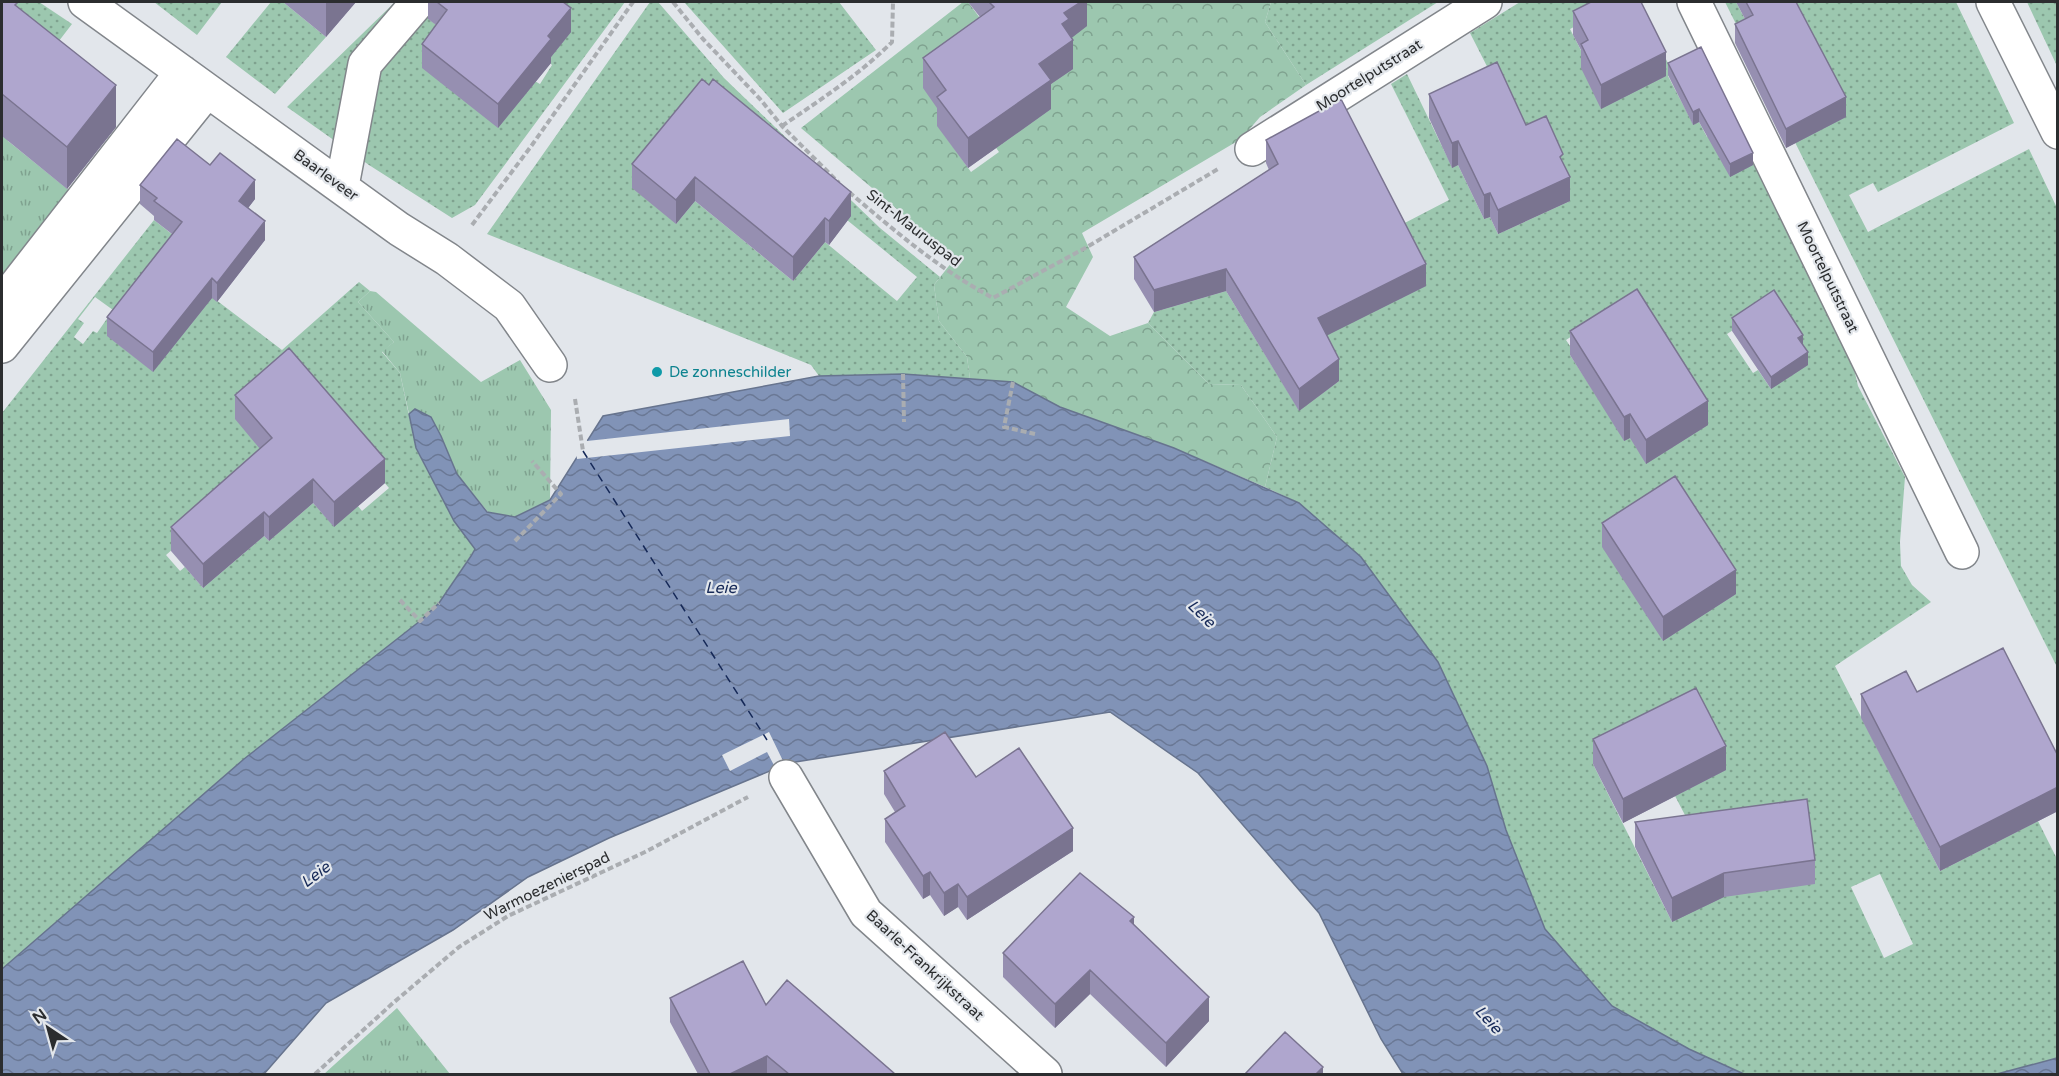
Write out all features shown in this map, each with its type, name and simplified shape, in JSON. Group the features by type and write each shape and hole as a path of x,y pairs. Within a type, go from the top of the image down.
{"street":[{"name":"Baarleveer","path":"85,2 399,229 447,259 509,306 550,364"},
{"path":"342,186 365,64 418,2"},
{"name":"Moortelputstraat","path":"1252,149 1485,2"},
{"name":"Moortelputstraat","path":"1694,2 1962,552"},
{"path":"1994,2 2058,132"},
{"path":"2,303 195,81"},
{"path":"2,346 195,81"},
{"name":"Baarle-Frankrijkstraat","path":"786,777 866,913 1045,1074"}],"path":[{"path":"447,259 532,145 633,2"},
{"name":"Sint-Mauruspad","path":"673,2 703,39 760,99 782,126 846,190 920,252 964,283 993,298 1087,247 1252,149"},
{"path":"782,126 830,94 874,60 892,42 893,2"},
{"path":"903,374 904,422"},
{"path":"1013,382 1004,427 1035,434"},
{"path":"576,401 583,451"},
{"path":"515,541 561,494 532,461"},
{"path":"400,600 420,621 439,603"},
{"name":"Warmoezenierspad","path":"315,1074 459,947 508,916 645,852 786,777"}],"green space":[{"path":"2,2 39,2 72,24 2,115"},
{"path":"154,2 222,2 197,35"},
{"path":"271,2 283,2 326,37 275,94 226,57"},
{"path":"395,2 436,2 424,15 447,34 540,84 552,65 548,61 531,2 625,2 475,205 452,218 369,165 287,107"},
{"path":"650,2 658,2 724,78 880,228 940,277 934,285 939,321 967,357 970,379 903,374 819,376 811,365 487,234","holes":["678,133 847,220 917,277 897,301 825,242 793,281 695,201 676,224"]},
{"path":"684,2 839,2 876,50 783,113"},
{"path":"963,2 968,2 994,37 946,120 938,126 971,172 999,152 985,132 1039,93 1068,2 1271,2 1265,22 1306,85 1260,117 1241,139 1082,233 1093,257 1066,307 1110,336 1148,323 1209,384 1241,385 1277,437 1265,487 1174,448 1060,407 1013,383 970,379 967,357 939,321 934,285 955,258 801,128"},
{"path":"1271,2 1438,2 1306,85 1265,22"},
{"path":"1520,2 1637,2 1673,73 1668,76 1693,124 1699,122 1707,137 1722,128 1727,108 1850,352 1858,386 1905,477 1900,542 1901,566 1912,585 1931,602 1835,666 1940,871 2038,821 2057,859 2057,1058 1997,1074 1744,1074 1689,1049 1612,1006 1545,929 1506,830 1487,766 1438,662 1410,624 1299,503 1265,487 1277,437 1241,385 1209,384 1148,323 1154,312 1226,291 1299,410 1339,381 1268,242 1397,227 1449,200 1391,84 1407,74 1452,167 1458,165 1484,219 1490,217 1498,234 1570,201 1526,149 1470,33","holes":["1597,15 1588,64 1570,29","1774,303 1771,389 1758,370 1753,373 1727,334","1592,323 1630,438 1625,440 1570,355 1574,352 1566,340","1593,764 1725,770 1675,796 1697,838 1672,922","1880,874 1913,944 1884,958 1851,887"]},
{"path":"1725,2 1736,2 1807,137 1786,2 1956,2 2014,123 1878,192 1873,183 1849,195 1868,232 2029,149 2057,208 2057,667"},
{"path":"2027,2 2057,2 2057,66"},
{"path":"2,115 8,141 71,192 2,277"},
{"path":"154,220 173,235 118,344 153,371 191,281 282,350 359,282 370,291 358,302 394,342 382,352 400,373 416,449 454,521 475,549 439,603 420,621 244,759 2,969 2,413","holes":["95,297 113,310 97,333 93,331 83,344 74,337 84,323 78,319","285,367 389,488 362,511 358,506 334,526 313,503 269,541 264,536 203,588 185,567 180,571 166,555 277,458"]},
{"path":"370,291 376,292 481,382 520,360 551,410 550,500 515,517 488,512 457,474 431,417 415,409 409,414 400,373 382,351 394,342 358,302"},
{"path":"397,1008 450,1074 324,1074"}],"water":[{"name":"Leie","path":"903,374 1013,382 1060,407 1174,448 1299,503 1361,557 1438,662 1487,766 1506,830 1545,929 1612,1006 1689,1049 1744,1074 1403,1074 1381,1039 1319,913 1198,773 1110,712 789,763 609,838 528,877 453,930 326,1003 264,1074 2,1074 2,969 244,759 420,621 439,603 471,556 475,549 454,521 416,448 409,414 415,409 431,417 457,474 487,512 515,517 550,500 603,416 819,376"},
{"path":"2057,1058 2057,1074 1997,1074"}],"pier":[{"path":"789,419 790,436 577,459 576,453 586,437 587,441"},
{"path":"769,732 786,767 777,771 767,752 730,771 722,755"}],"building":[{"path":"2,2 17,3 15,5 116,85 67,147 2,94"},
{"path":"437,2 563,2 571,8 548,36 551,39 498,104 422,44 447,10"},
{"path":"989,2 1081,2 1064,13 1069,19 1062,24 1073,40 1039,64 1051,80 968,138 937,97 946,90 923,58 994,7"},
{"path":"1591,2 1641,2 1666,52 1601,85 1581,44 1588,40 1573,11"},
{"path":"1746,2 1796,2 1846,97 1786,129 1735,24 1753,15"},
{"path":"1701,47 1753,153 1730,164 1699,109 1693,112 1668,63"},
{"path":"1497,62 1526,125 1546,116 1563,154 1560,157 1570,177 1498,210 1490,193 1484,195 1458,141 1452,143 1429,94"},
{"path":"702,79 709,85 713,79 851,192 829,221 825,218 793,257 695,177 676,200 632,164"},
{"path":"1341,99 1426,264 1318,318 1339,359 1299,389 1226,269 1154,290 1134,257 1278,164 1266,140"},
{"path":"177,139 210,165 220,153 255,180 239,201 265,221 217,283 212,278 153,352 107,317 182,222 154,201 157,198 140,185"},
{"path":"1637,289 1708,401 1646,440 1630,414 1624,417 1570,331"},
{"path":"1774,290 1803,335 1798,338 1808,352 1771,377 1732,318"},
{"path":"289,348 385,459 334,502 313,479 269,517 264,512 203,564 171,527 272,438 235,395"},
{"path":"1675,476 1736,570 1663,617 1602,523"},
{"path":"2003,648 2058,756 2058,787 1940,847 1861,694 1906,671 1917,692"},
{"path":"1696,688 1726,746 1623,799 1593,739"},
{"path":"945,732 976,777 1019,748 1073,828 967,897 958,884 944,893 930,872 923,876 885,819 905,806 884,771"},
{"path":"1807,799 1815,860 1724,873 1672,898 1635,822"},
{"path":"1080,873 1134,917 1130,921 1209,997 1166,1043 1090,970 1055,1004 1003,953"},
{"path":"743,961 766,1005 787,980 895,1074 789,1074 767,1056 730,1074 710,1074 670,998"},
{"path":"1285,1032 1323,1067 1316,1074 1245,1074"}],"ferry route":[{"path":"583,451 767,740"}],"place":[{"name":"De zonneschilder","path":"657,372"}]}
